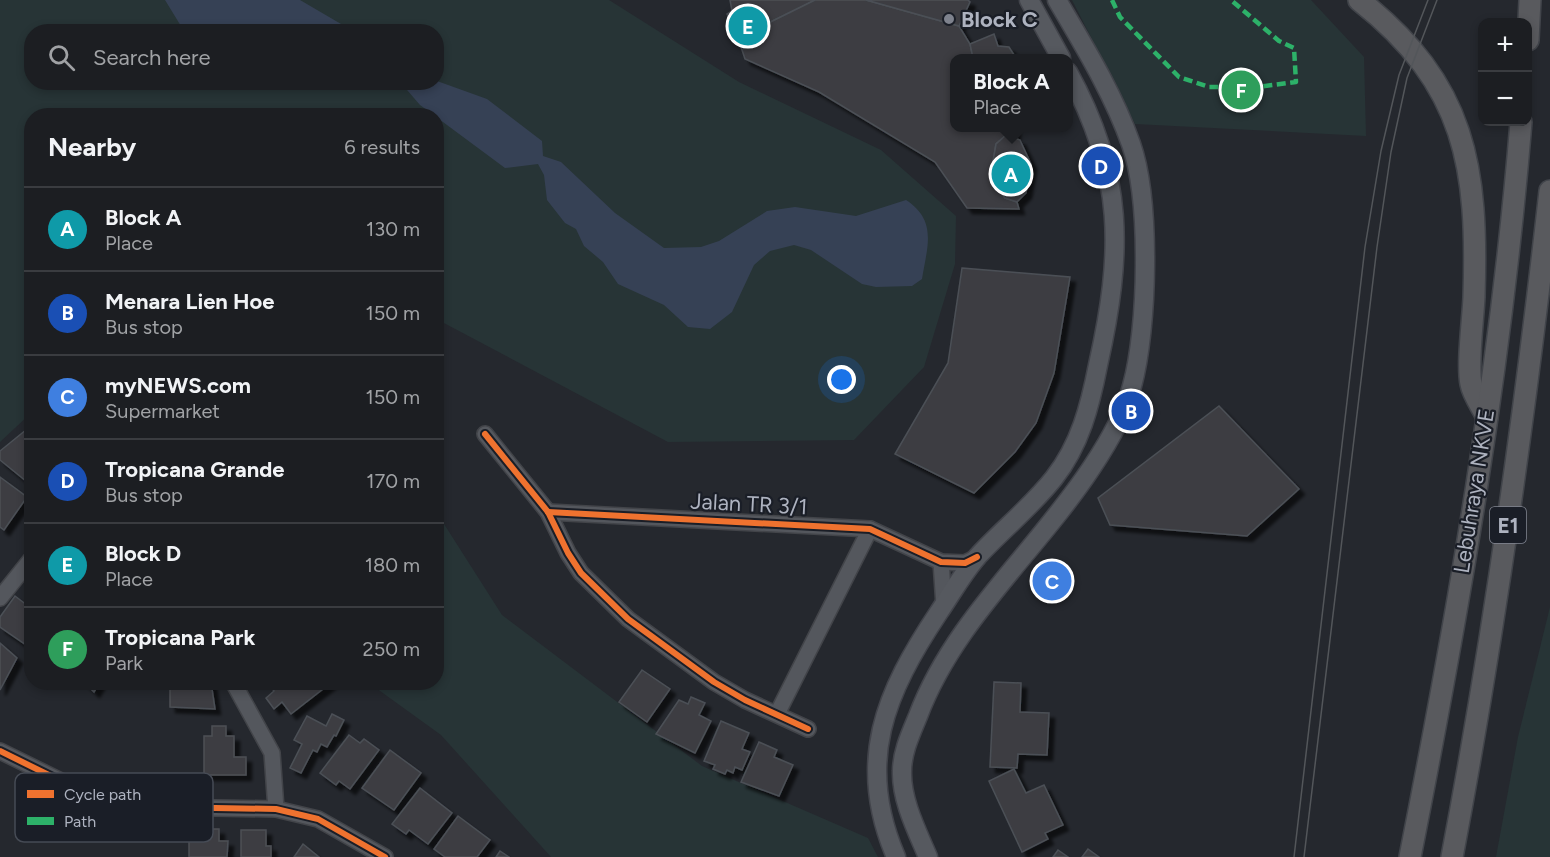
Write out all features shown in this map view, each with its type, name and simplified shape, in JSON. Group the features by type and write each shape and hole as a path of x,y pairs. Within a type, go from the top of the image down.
{"highway":[{"path":"1359,0 1380,16 1422,62 1438,88 1466,149 1475,213 1471,385 1487,417"},
{"path":"1529,18 1530,0"},
{"name":"Lebuhraya NKVE","path":"1410,857 1438,715 1487,417 1521,126"},
{"name":"Lebuhraya NKVE","path":"1452,857 1477,724 1520,446 1550,191"}],"main road":[{"path":"1029,0 1059,54"},
{"path":"928,857 914,825 902,771 906,748 930,684 978,612 1077,490 1108,441 1132,386 1143,309 1144,227 1139,184 1131,145 1100,74 1057,0"},
{"path":"897,857 884,828 877,800 875,776 879,744 899,680 915,649 977,557 1054,478 1083,429 1112,304 1116,228 1104,153 1073,83"}],"street":[{"path":"485,434 549,512 568,553 581,573 628,619 714,682 808,729"},
{"name":"Jalan TR 3/1","path":"549,512 870,529 941,562"},
{"path":"777,714 870,529"},
{"path":"944,606 941,562 965,563 977,557"},
{"path":"0,598 24,568"},
{"path":"237,690 272,753 276,809"},
{"path":"0,751 46,773"},
{"path":"213,808 276,809 318,819 385,857"}],"shaded area":[{"path":"0,0 609,0 739,82 881,150 956,216 955,264 924,367 854,440 668,442 444,323 444,108 24,108 24,420 0,442"},
{"path":"1072,0 1311,0 1364,57 1366,136 1135,124"},
{"path":"444,524 502,615 702,766 868,838 878,857 551,857 441,735 379,690 444,690"},
{"path":"1550,607 1550,857 1496,857 1518,737"}],"water":[{"path":"165,0 300,0 341,24 180,24"},
{"path":"444,84 487,99 542,141 543,156 561,162 615,213 664,248 701,247 719,241 767,211 795,207 856,216 906,200 923,217 928,235 922,279 912,286 876,287 862,284 811,250 794,245 770,251 754,265 732,312 710,329 688,327 664,305 618,284 603,262 584,246 576,229 565,223 547,200 544,175 538,164 505,168 444,123 444,108 424,108 407,90 444,90"}],"building":[{"path":"730,0 815,0 738,38 727,14 732,11"},
{"path":"815,0 866,0 959,26 970,44 972,54 950,54 950,132 1015,132 1014,138 1006,135 996,144 992,167 993,181 1005,198 1017,202 1019,209 967,208 935,162 819,92 745,59 738,38"},
{"name":"Block C","path":"866,0 968,0 970,2 959,26"},
{"path":"994,34 998,46 1009,47 1013,54 972,54 970,44"},
{"path":"1006,135 1020,140 1031,164 1026,193 1017,202 1005,198 993,181 992,167 996,144"},
{"path":"962,268 1070,277 1054,373 1036,423 1015,452 974,493 895,454 948,363"},
{"path":"1219,406 1299,489 1247,536 1110,525 1098,498"},
{"path":"24,432 24,480 0,460 0,451"},
{"path":"0,477 24,495 24,501 4,530 0,527"},
{"path":"15,596 24,603 24,644 0,627 0,617"},
{"path":"0,643 17,658 0,690"},
{"path":"642,670 670,689 647,722 619,702"},
{"path":"994,682 1021,683 1020,712 1049,713 1047,755 1018,754 1017,768 990,767"},
{"path":"170,690 212,690 215,709 170,707"},
{"path":"322,690 291,714 282,702 274,709 266,698 274,691"},
{"path":"691,697 705,703 699,715 711,721 695,753 656,734 679,700 688,704"},
{"path":"332,714 344,720 336,736 334,735 327,747 321,744 317,752 313,750 301,773 290,768 302,744 294,740 307,716 326,726"},
{"path":"721,721 749,733 742,749 750,752 742,770 735,767 733,773 727,770 725,774 713,769 715,765 704,761"},
{"path":"212,726 226,726 226,736 234,736 234,757 246,757 246,775 204,773 204,736 212,736"},
{"path":"349,735 360,743 364,739 379,750 350,789 339,781 336,785 320,773"},
{"path":"759,742 777,750 774,757 793,765 779,796 741,782"},
{"path":"390,750 421,773 394,810 362,788"},
{"path":"1014,769 1026,793 1044,785 1063,825 1045,833 1048,839 1022,852 989,781"},
{"path":"420,788 452,813 428,844 409,830 406,834 392,824"},
{"path":"458,816 490,840 477,857 445,857 434,849"},
{"path":"213,829 219,829 219,841 228,841 227,857 189,857 189,842 213,842"},
{"path":"241,830 266,830 266,846 271,846 271,857 241,857"},
{"path":"303,844 319,857 294,857"},
{"path":"1088,849 1099,857 1082,857"},
{"path":"1058,850 1068,857 1053,857"},
{"path":"500,851 509,857 496,857"}],"tram line":[{"path":"1294,857 1365,247 1381,151 1399,75 1428,0"},
{"path":"1304,857 1377,247 1391,152 1407,78 1437,0"}],"marked path":[{"path":"1112,0 1120,17 1179,77 1209,87 1257,87 1296,82 1294,48 1279,41 1231,0"}],"cycle path":[{"path":"485,434 548,512 568,553 581,573 628,619 714,682 745,700 808,729"},
{"path":"548,512 870,529 941,562 965,563 977,557"},
{"path":"0,751 45,773"},
{"path":"213,808 276,809 318,819 385,857"}],"place":[{"name":"Block C","path":"949,19"},
{"name":"Block D","path":"748,26"},
{"name":"Tropicana Park","path":"1241,90"},
{"name":"Tropicana Grande","path":"1101,166"},
{"name":"Block A","path":"1011,174"},
{"name":"Menara Lien Hoe","path":"1131,411"},
{"name":"myNEWS.com","path":"1052,581"}]}
